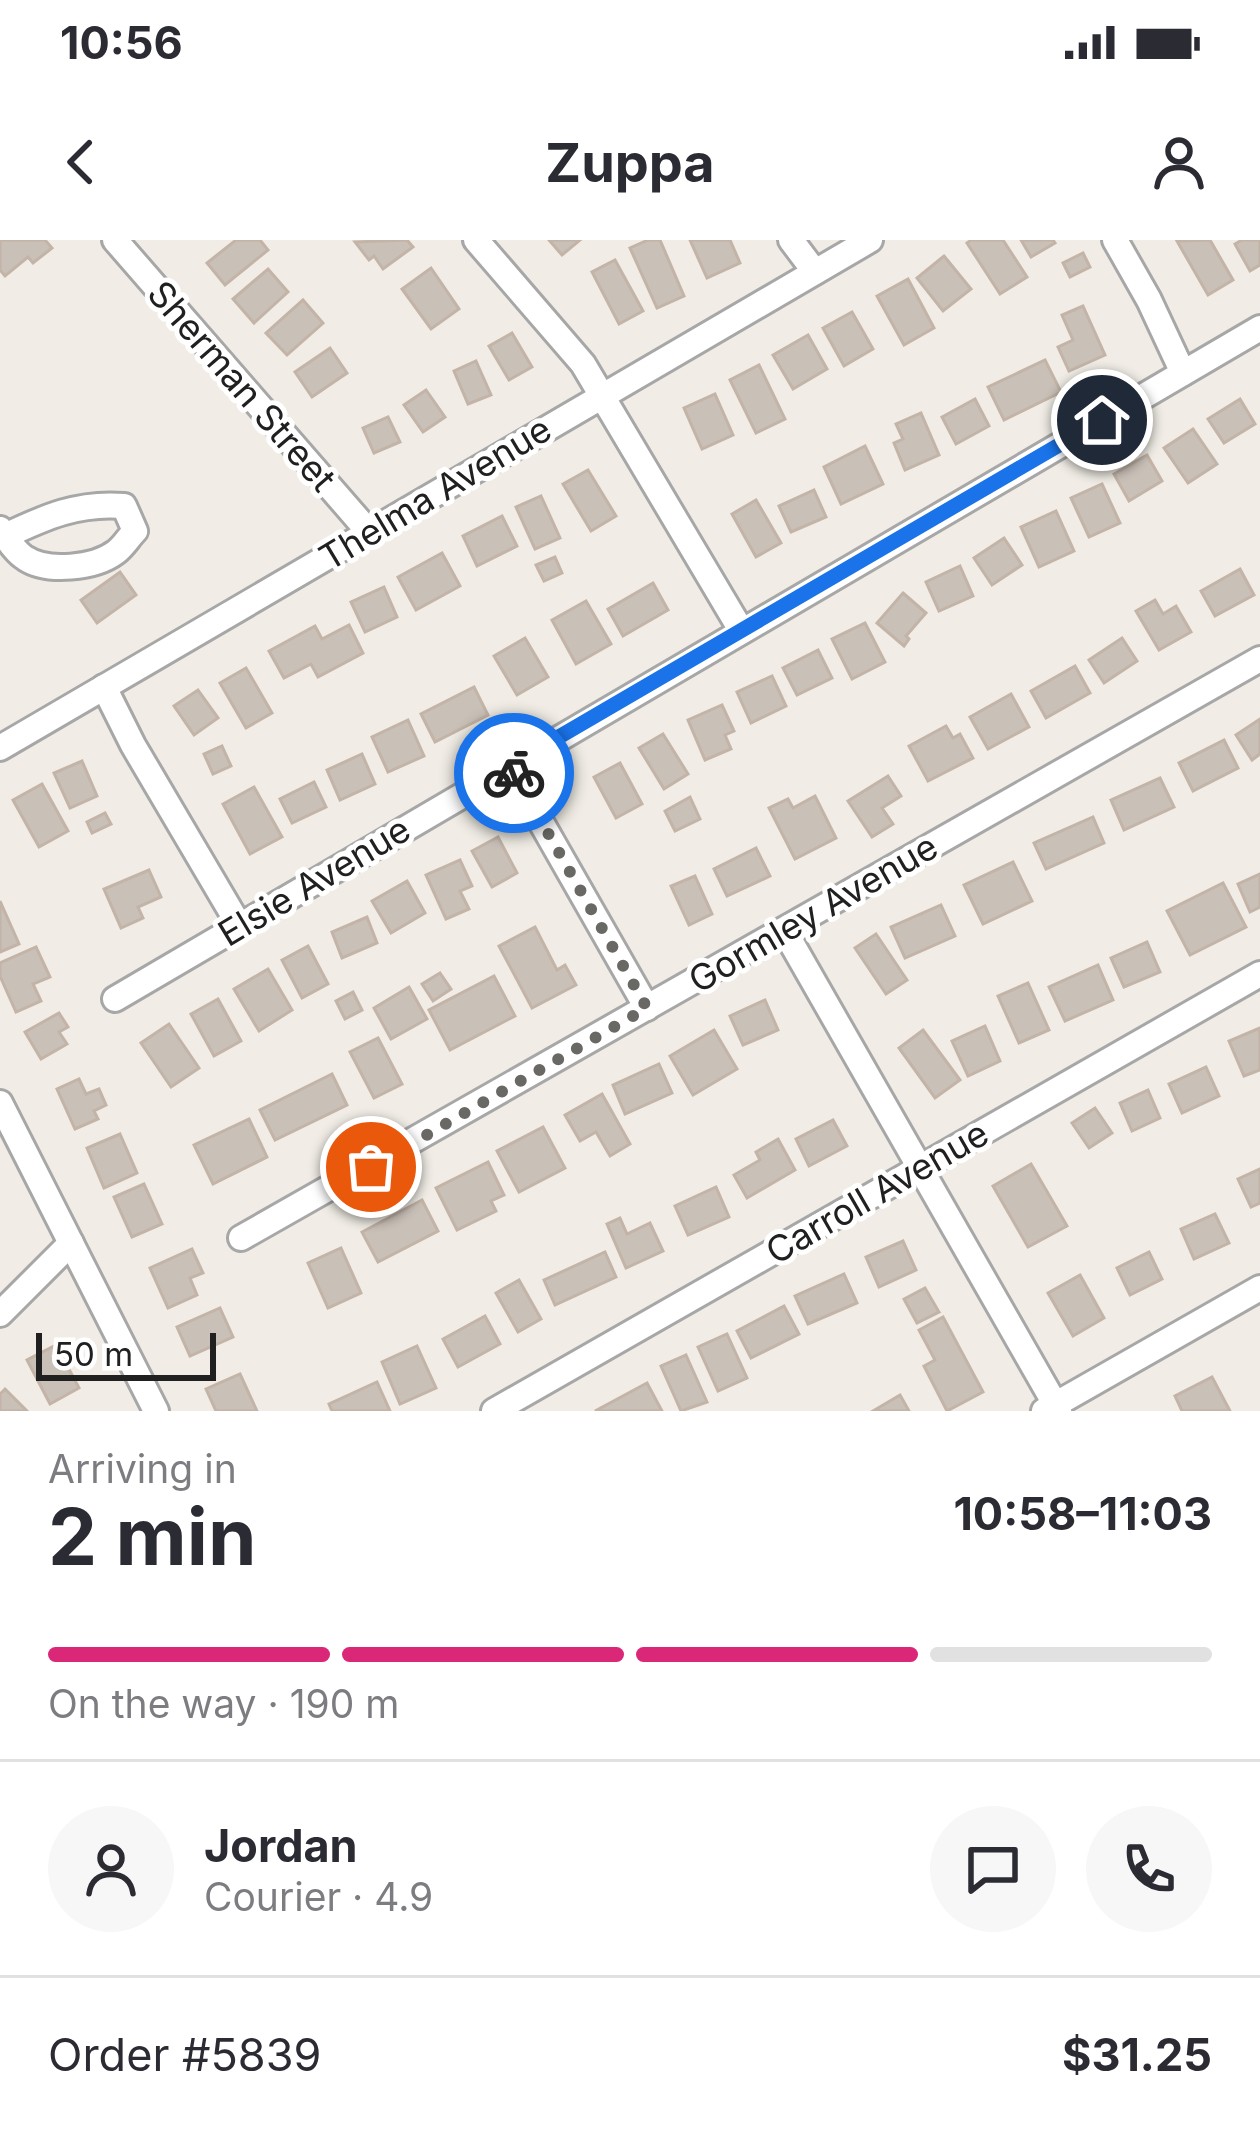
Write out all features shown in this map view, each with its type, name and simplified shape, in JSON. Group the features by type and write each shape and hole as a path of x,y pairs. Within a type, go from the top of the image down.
{"street":[{"name":"Sherman Street","path":"115,240 369,532"},
{"path":"476,240 583,364 741,630"},
{"path":"791,240 815,272"},
{"name":"Thelma Avenue","path":"0,748 870,240"},
{"path":"1114,240 1183,373"},
{"name":"Elsie Avenue","path":"115,999 1260,328"},
{"path":"97,504 124,506 135,531 115,554 85,564 49,567 22,558 3,533 65,509 97,504"},
{"name":"Gormley Avenue","path":"241,1238 1260,659"},
{"path":"104,687 239,925"},
{"path":"509,766 647,1008"},
{"path":"784,930 1053,1409 1260,1288"},
{"name":"Carroll Avenue","path":"494,1411 1260,974"},
{"path":"0,1102 156,1411"},
{"path":"0,1314 71,1243"}],"building":[{"path":"0,240 45,240 52,248 33,263 28,257 5,276 0,270"},
{"path":"236,240 260,240 268,250 225,285 207,263"},
{"path":"407,240 413,247 383,269 355,242"},
{"path":"549,240 580,240 562,255"},
{"path":"660,240 684,296 657,308 630,248"},
{"path":"690,240 730,240 740,263 707,278"},
{"path":"1003,240 1027,277 1000,294 967,243"},
{"path":"1021,240 1053,240 1055,243 1031,257"},
{"path":"1210,240 1233,280 1208,295 1177,241"},
{"path":"1260,240 1260,265 1250,271 1235,244"},
{"path":"1083,253 1090,267 1070,277 1063,263"},
{"path":"944,256 971,289 943,311 917,278"},
{"path":"615,260 643,311 619,324 592,272"},
{"path":"431,268 459,309 431,329 402,289"},
{"path":"268,269 288,292 254,323 233,299"},
{"path":"908,279 934,328 904,345 877,296"},
{"path":"303,300 323,323 287,355 266,333"},
{"path":"1083,306 1105,355 1069,371 1058,347 1073,340 1062,315"},
{"path":"852,312 873,349 844,366 823,328"},
{"path":"512,333 532,367 509,380 489,346"},
{"path":"808,335 827,369 793,389 773,355"},
{"path":"330,348 347,373 312,397 295,372"},
{"path":"1045,360 1061,392 1004,420 988,387"},
{"path":"476,361 491,395 468,404 454,371"},
{"path":"759,365 785,419 756,433 730,380"},
{"path":"426,390 445,417 423,432 404,405"},
{"path":"715,394 733,435 702,449 684,408"},
{"path":"975,399 989,426 956,444 942,417"},
{"path":"1240,399 1255,424 1224,443 1208,419"},
{"path":"921,413 939,455 905,470 894,443 903,439 896,424"},
{"path":"388,417 400,442 374,453 363,428"},
{"path":"1193,429 1217,464 1188,483 1164,448"},
{"path":"865,446 883,484 841,504 824,467"},
{"path":"1147,455 1162,481 1129,501 1114,474"},
{"path":"588,470 616,516 591,531 563,484"},
{"path":"1102,484 1120,523 1089,537 1071,498"},
{"path":"814,490 826,517 791,532 779,506"},
{"path":"541,496 560,538 535,549 516,507"},
{"path":"756,500 781,543 756,557 732,514"},
{"path":"1056,511 1074,551 1039,567 1021,527"},
{"path":"502,516 517,546 477,566 463,536"},
{"path":"1004,538 1022,565 992,585 974,558"},
{"path":"442,553 460,586 416,610 398,577"},
{"path":"555,557 562,573 544,581 536,565"},
{"path":"960,566 973,596 939,611 926,582"},
{"path":"1240,569 1254,595 1215,616 1201,591"},
{"path":"120,572 136,595 97,623 81,600"},
{"path":"653,583 668,610 623,636 608,609"},
{"path":"384,587 397,617 365,632 351,602"},
{"path":"903,593 926,613 906,636 904,646 877,623"},
{"path":"1155,600 1163,614 1176,606 1191,632 1159,650 1136,611"},
{"path":"586,601 611,644 576,664 552,620"},
{"path":"865,623 885,662 852,679 832,639"},
{"path":"349,625 363,653 318,677 311,664 284,678 269,651 315,626 322,639"},
{"path":"525,638 548,677 517,695 494,656"},
{"path":"1122,638 1137,661 1104,683 1089,660"},
{"path":"818,650 832,678 797,695 783,668"},
{"path":"1075,666 1090,693 1046,718 1031,691"},
{"path":"246,668 272,713 246,728 220,683"},
{"path":"772,676 786,706 751,723 737,692"},
{"path":"474,687 488,715 435,742 421,714"},
{"path":"198,690 218,718 194,735 174,706"},
{"path":"1011,694 1029,727 988,749 970,717"},
{"path":"722,705 734,731 725,735 731,749 705,760 688,720"},
{"path":"1260,719 1260,754 1252,760 1236,735"},
{"path":"408,720 424,756 388,772 372,737"},
{"path":"946,726 953,738 960,734 973,758 928,781 909,746"},
{"path":"663,734 688,774 664,789 639,748"},
{"path":"1224,740 1238,768 1193,791 1179,763"},
{"path":"222,746 231,766 213,774 204,754"},
{"path":"362,754 375,784 340,800 327,770"},
{"path":"82,761 97,796 70,808 54,773"},
{"path":"620,763 642,804 616,818 594,777"},
{"path":"888,776 901,796 882,808 893,824 872,837 848,801"},
{"path":"1160,778 1174,807 1124,830 1111,800"},
{"path":"314,782 326,807 292,823 280,799"},
{"path":"42,784 68,831 39,847 13,800"},
{"path":"254,787 282,837 250,854 223,804"},
{"path":"815,796 836,838 795,859 769,808 788,799 793,808"},
{"path":"690,797 700,819 675,831 665,811"},
{"path":"105,813 111,824 92,833 87,822"},
{"path":"1093,817 1104,843 1046,869 1034,843"},
{"path":"498,837 517,873 492,887 472,851"},
{"path":"756,848 770,876 727,896 714,869"},
{"path":"460,860 472,886 460,891 469,909 446,919 426,875"},
{"path":"1013,862 1032,901 983,924 964,885"},
{"path":"149,870 161,897 138,907 143,918 121,928 104,889"},
{"path":"1260,874 1260,907 1250,912 1238,884"},
{"path":"695,876 712,914 689,925 671,886"},
{"path":"407,881 425,913 391,933 372,901"},
{"path":"1223,883 1246,927 1190,955 1167,911"},
{"path":"0,901 19,944 0,952"},
{"path":"941,905 955,936 905,958 891,927"},
{"path":"367,917 377,943 342,958 332,932"},
{"path":"535,927 557,970 565,965 576,985 532,1008 499,946"},
{"path":"876,934 907,980 886,994 855,948"},
{"path":"1147,942 1160,972 1124,987 1111,958"},
{"path":"308,946 328,984 302,998 282,960"},
{"path":"36,947 50,977 33,984 41,1001 16,1012 0,976 0,963"},
{"path":"1098,965 1113,1000 1065,1021 1049,987"},
{"path":"268,969 292,1010 259,1031 234,989"},
{"path":"440,973 451,989 433,1001 422,984"},
{"path":"494,976 515,1016 450,1050 429,1010"},
{"path":"1028,983 1049,1030 1019,1043 998,996"},
{"path":"409,987 427,1019 391,1039 374,1008"},
{"path":"353,992 362,1010 345,1019 336,1001"},
{"path":"218,999 241,1041 214,1056 191,1014"},
{"path":"765,1000 778,1030 743,1045 730,1016"},
{"path":"59,1013 68,1027 59,1032 67,1044 41,1059 25,1032"},
{"path":"169,1024 199,1068 171,1087 141,1043"},
{"path":"985,1026 1000,1061 968,1076 952,1041"},
{"path":"1260,1028 1260,1070 1244,1076 1229,1041"},
{"path":"714,1030 737,1069 693,1095 670,1056"},
{"path":"923,1030 960,1080 935,1098 899,1048"},
{"path":"378,1038 402,1084 374,1098 350,1052"},
{"path":"659,1064 672,1093 625,1114 613,1085"},
{"path":"1206,1067 1219,1096 1182,1113 1169,1084"},
{"path":"332,1074 347,1105 275,1140 260,1110"},
{"path":"79,1079 86,1094 99,1089 106,1105 94,1111 98,1119 75,1129 57,1089"},
{"path":"1148,1090 1160,1118 1132,1131 1120,1103"},
{"path":"602,1094 630,1144 610,1156 596,1132 580,1141 565,1115"},
{"path":"1095,1108 1112,1133 1089,1148 1072,1123"},
{"path":"249,1119 267,1157 213,1184 194,1145"},
{"path":"833,1120 847,1146 809,1166 796,1139"},
{"path":"543,1127 565,1168 519,1192 497,1151"},
{"path":"120,1134 137,1173 104,1188 87,1148"},
{"path":"778,1139 795,1170 747,1198 734,1175 760,1160 756,1152"},
{"path":"488,1162 504,1195 491,1201 496,1211 457,1230 436,1188"},
{"path":"1031,1164 1067,1226 1028,1247 993,1186"},
{"path":"1260,1169 1260,1203 1251,1207 1238,1179"},
{"path":"144,1184 162,1224 132,1237 114,1197"},
{"path":"716,1187 729,1217 688,1235 675,1206"},
{"path":"422,1200 438,1231 378,1262 362,1232"},
{"path":"1215,1214 1229,1243 1194,1259 1181,1229"},
{"path":"620,1218 627,1234 650,1223 663,1251 626,1268 607,1224"},
{"path":"903,1241 916,1270 879,1287 866,1257"},
{"path":"341,1248 361,1293 328,1308 308,1263"},
{"path":"192,1249 203,1273 190,1278 197,1295 168,1308 150,1268"},
{"path":"605,1252 616,1277 555,1305 544,1280"},
{"path":"1149,1252 1162,1279 1130,1295 1117,1268"},
{"path":"844,1274 857,1303 808,1324 795,1296"},
{"path":"1080,1275 1104,1318 1073,1336 1048,1293"},
{"path":"519,1280 541,1319 518,1332 496,1293"},
{"path":"925,1288 939,1312 917,1323 904,1299"},
{"path":"784,1306 799,1334 751,1358 737,1331"},
{"path":"220,1308 233,1337 190,1356 177,1327"},
{"path":"485,1316 500,1344 458,1367 443,1339"},
{"path":"943,1317 983,1392 947,1411 924,1366 935,1360 919,1330"},
{"path":"727,1334 747,1378 718,1391 698,1347"},
{"path":"56,1345 79,1388 50,1404 27,1360"},
{"path":"417,1346 436,1388 400,1404 382,1362"},
{"path":"686,1355 707,1402 681,1411 661,1366"},
{"path":"240,1374 257,1411 216,1411 206,1389"},
{"path":"1212,1377 1230,1411 1182,1411 1175,1396"},
{"path":"377,1382 390,1411 332,1411 329,1404"},
{"path":"647,1383 662,1411 595,1411"},
{"path":"5,1389 27,1411 0,1411 0,1394"},
{"path":"900,1395 909,1411 873,1411"}],"way so far":[{"path":"371,1167 647,1008 514,773"}],"route":[{"path":"514,773 509,766 1102,420"}]}
